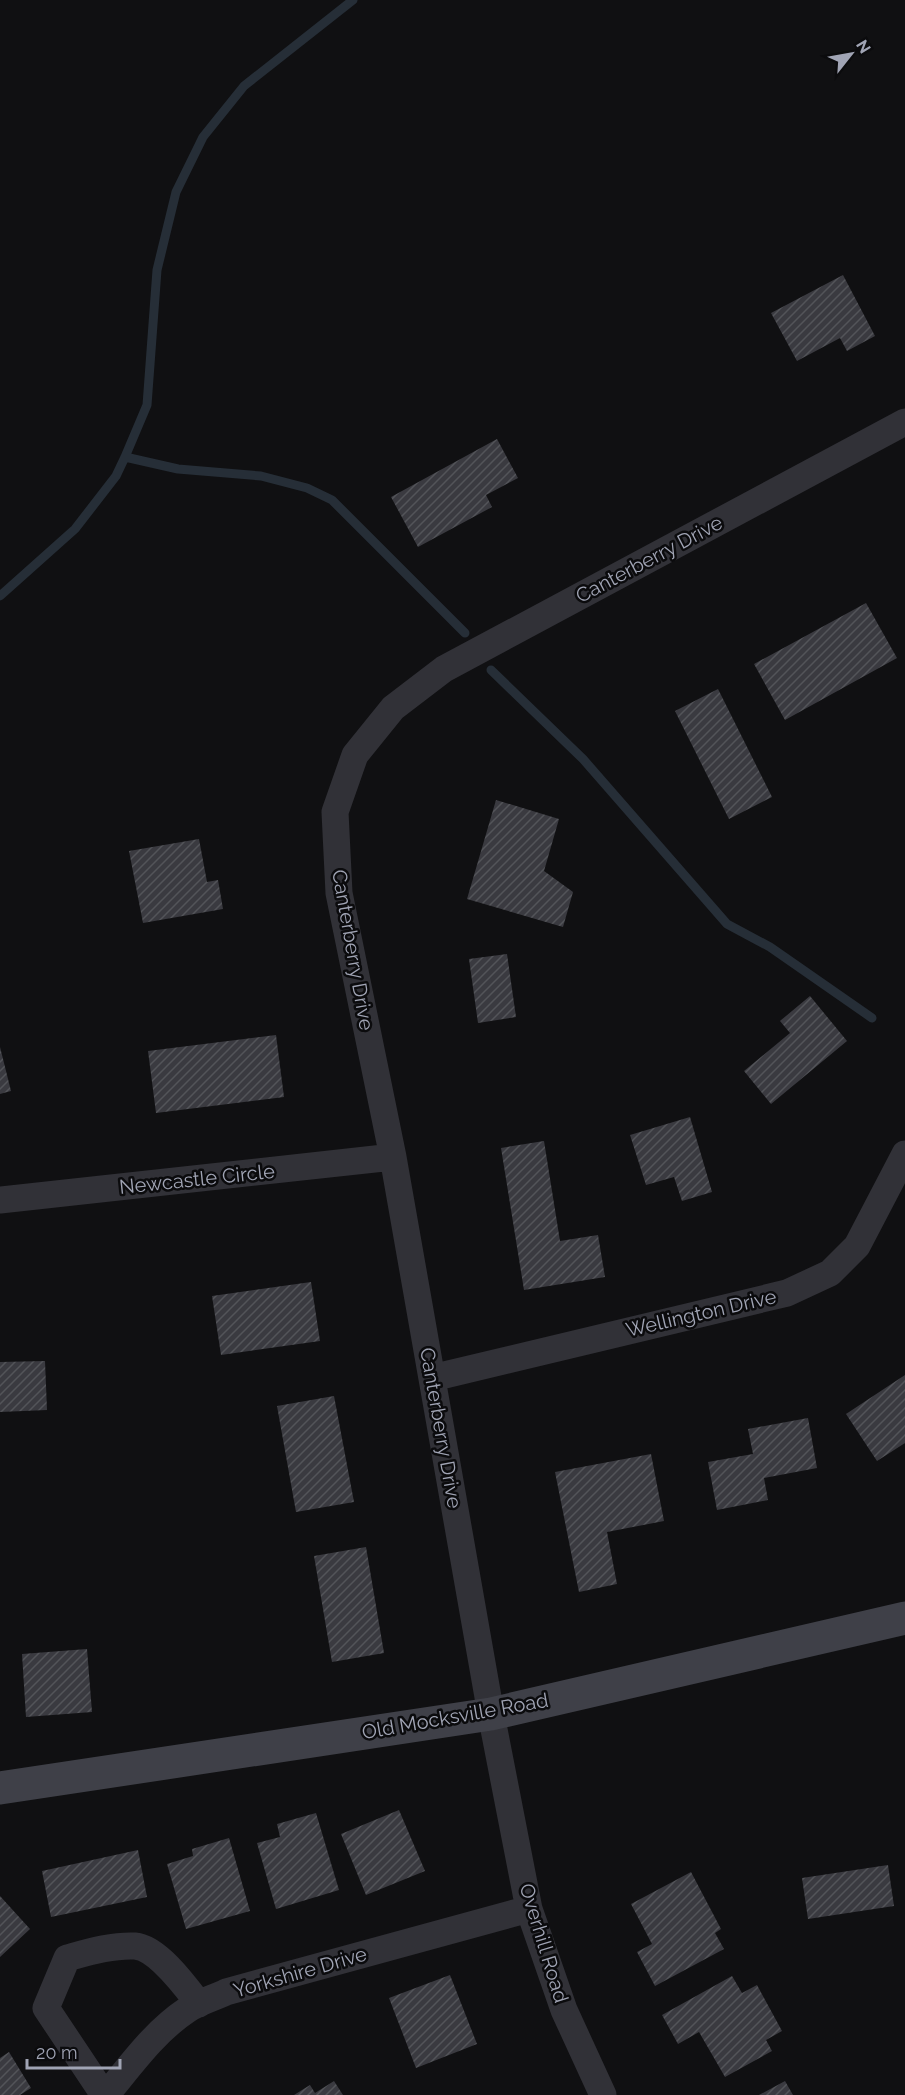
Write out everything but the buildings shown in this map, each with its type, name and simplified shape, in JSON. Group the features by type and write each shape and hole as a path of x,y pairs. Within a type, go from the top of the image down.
{"street":[{"name":"Canterberry Drive","path":"491,1714 393,1157 339,893 335,812 355,755 393,708 444,669 905,422"},
{"name":"Wellington Drive","path":"432,1378 787,1293 830,1273 857,1246 905,1154"},
{"name":"Newcastle Circle","path":"0,1200 393,1157"},
{"name":"Old Mocksville Road","path":"0,1788 491,1714 905,1618"},
{"name":"Overhill Road","path":"491,1714 529,1909 564,2010 603,2095"},
{"name":"Yorkshire Drive","path":"105,2095 158,2033 189,2009 226,1992 529,1909"},
{"path":"105,2095 46,2008 67,1958 103,1949 138,1946 162,1960 200,2004"}],"waterway":[{"path":"0,596 75,529 116,476 125,457 147,405 157,270 176,192 203,137 244,86 353,0"},
{"path":"125,457 178,469 261,476 307,488 332,500 465,633"},
{"path":"491,670 583,759 727,924 770,947 872,1018"}]}
